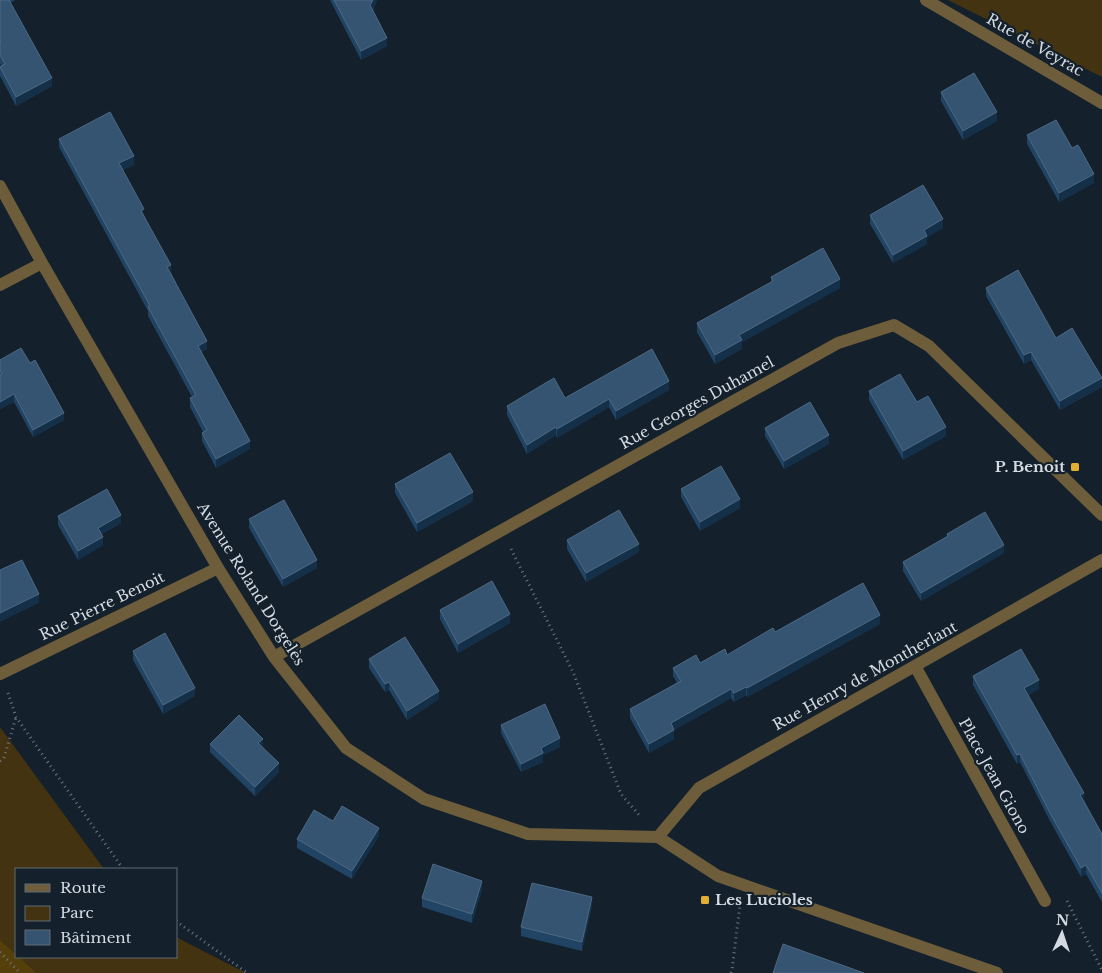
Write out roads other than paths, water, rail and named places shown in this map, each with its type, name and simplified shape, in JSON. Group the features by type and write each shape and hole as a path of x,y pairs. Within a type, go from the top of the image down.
{"street":[{"name":"Rue de Veyrac","path":"926,0 1102,103"},
{"name":"Avenue Roland Dorgelès","path":"0,186 42,263 218,568 274,657 346,748 424,799 528,834 658,837"},
{"path":"0,285 42,263"},
{"name":"Rue Georges Duhamel","path":"274,657 838,343 894,325 929,346 1102,515"},
{"name":"Rue Henry de Montherlant","path":"658,837 699,788 1102,560"},
{"name":"Rue Pierre Benoit","path":"1,674 218,568"},
{"name":"Place Jean Giono","path":"915,666 1046,901"},
{"path":"658,837 718,876 997,973"}],"place":[{"name":"P. Benoit","path":"1075,467"},
{"name":"Les Lucioles","path":"705,900"}]}
